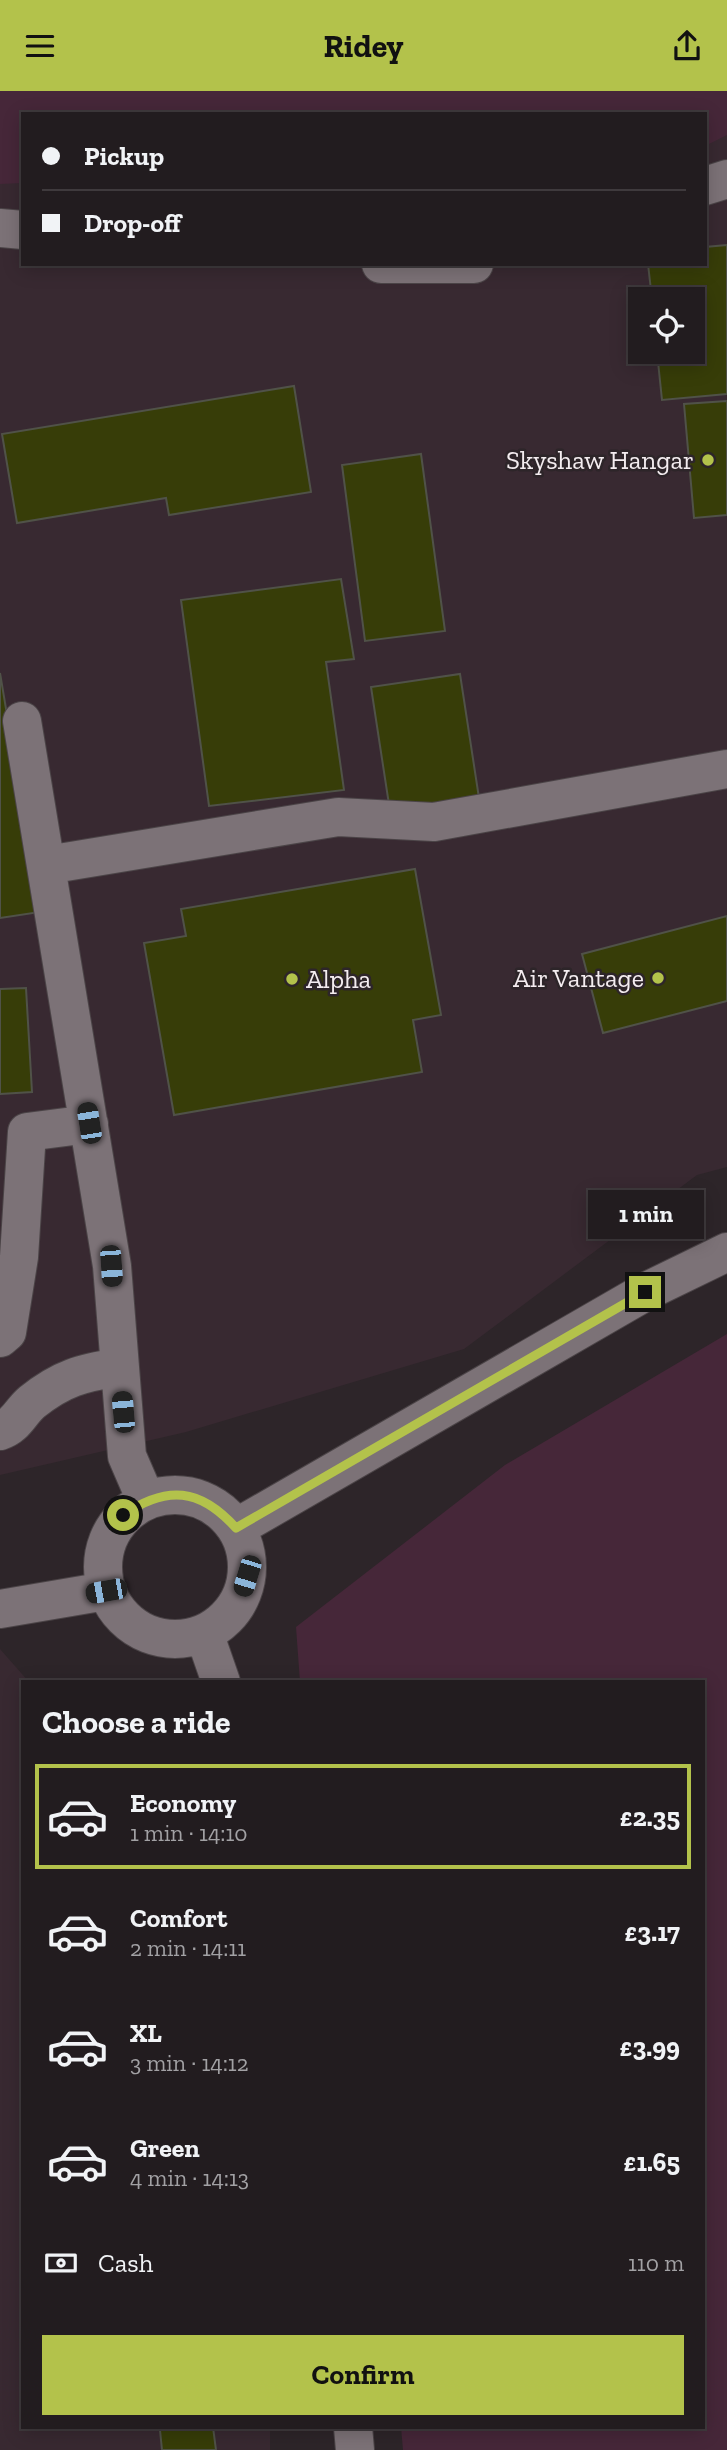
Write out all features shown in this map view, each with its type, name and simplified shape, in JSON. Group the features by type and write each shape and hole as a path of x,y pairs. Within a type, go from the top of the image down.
{"street":[{"path":"707,185 727,179"},
{"path":"0,228 21,230"},
{"path":"22,721 111,1266 127,1457 146,1500"},
{"path":"47,865 338,817 434,822 727,769"},
{"path":"0,1338 7,1332 19,1257 27,1132 89,1123"},
{"path":"236,1528 645,1292 727,1252"},
{"path":"0,1431 10,1428 30,1403 76,1374 119,1367"},
{"path":"171,1494 196,1497 219,1509 236,1528 246,1551 247,1576 240,1599 225,1619 204,1633 175,1639 146,1633 122,1616 106,1591 102,1564 108,1538 123,1515 146,1500 171,1494"},
{"path":"0,1609 106,1591"},
{"path":"204,1633 220,1680"},
{"path":"354,2429 355,2450"}],"shaded area":[{"path":"0,91 727,91 727,1167 697,1175 464,1349 186,1432 0,1475"},
{"path":"0,91 727,91 727,135 707,145 707,112 21,112 21,183 0,184"},
{"path":"727,1334 727,2450 403,2450 401,2429 705,2429 705,1680 300,1680 296,1627 505,1465"},
{"path":"0,1649 27,1680 21,1680 21,2429 270,2429 270,2450 0,2450"}],"building":[{"path":"727,245 727,394 662,400 658,364 705,364 705,287 651,287 648,266 707,266 707,247"},
{"path":"294,386 311,492 169,515 166,498 17,523 2,434"},
{"name":"Skyshaw Hangar","path":"727,401 727,515 694,518 684,404"},
{"path":"421,454 445,631 365,641 342,465"},
{"path":"341,579 354,659 326,662 344,790 209,806 181,600"},
{"path":"0,673 40,912 0,918"},
{"path":"460,674 479,798 390,811 371,687"},
{"name":"Alpha","path":"415,869 441,1015 413,1020 422,1072 174,1115 144,943 186,936 181,909"},
{"name":"Air Vantage","path":"727,916 727,1001 603,1033 582,954"},
{"path":"26,988 32,1092 0,1094 0,989"},
{"path":"213,2429 216,2450 162,2450 160,2430"}],"place":[{"name":"Skyshaw Hangar","path":"708,460"},
{"name":"Air Vantage","path":"658,978"},
{"name":"Alpha","path":"292,979"}],"route":[{"path":"123,1515 146,1500 171,1494 196,1497 219,1509 236,1528 645,1292"}]}
